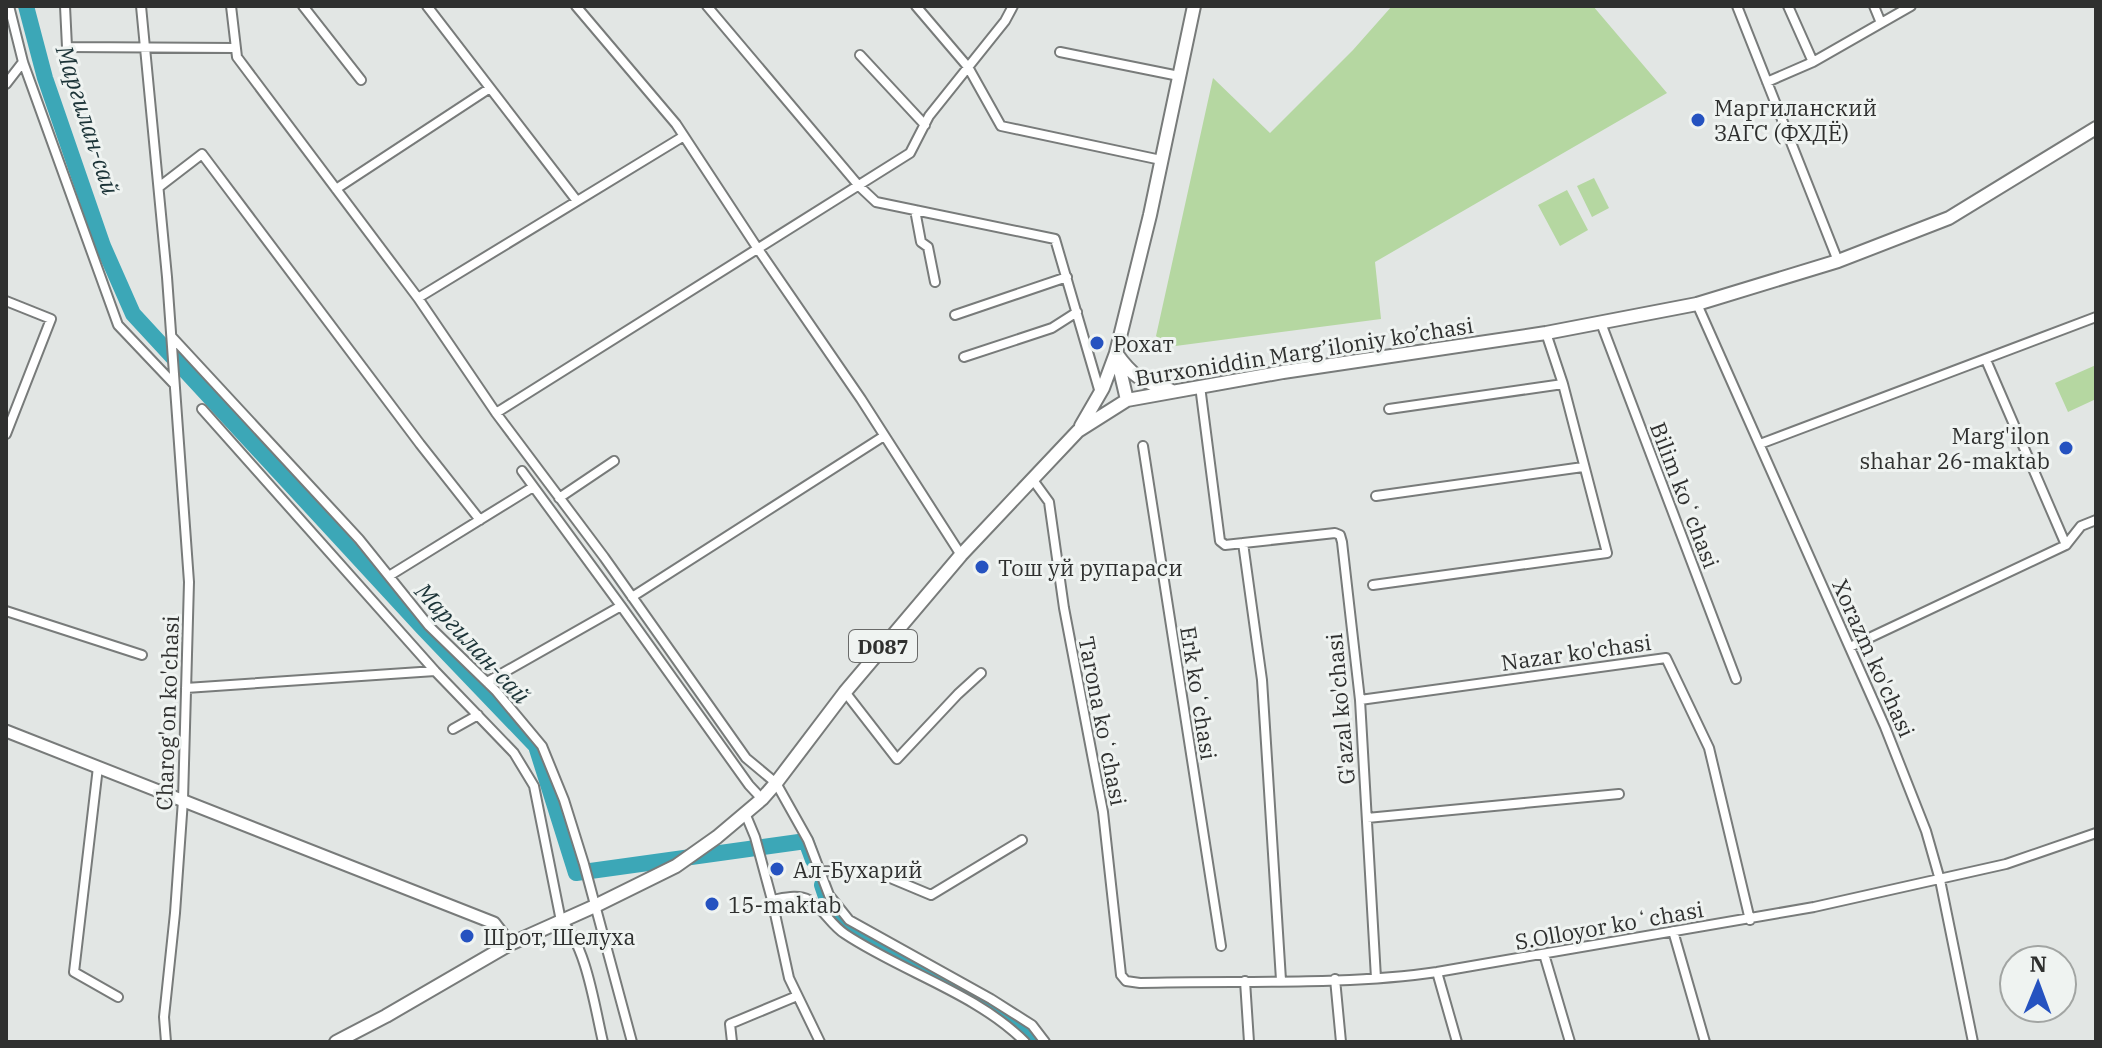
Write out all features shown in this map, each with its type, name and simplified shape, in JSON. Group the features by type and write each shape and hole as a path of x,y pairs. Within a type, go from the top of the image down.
{"main road":[{"name":"D087","path":"1078,431 1100,393 1116,353 1194,6"},
{"name":"Burxoniddin Marg’iloniy ko’chasi","path":"336,1042 510,944 676,866 745,813 776,783 845,692 961,555 1078,431 1127,400 1173,390 1546,333 1697,304 1838,261 1949,218 2096,128"},
{"name":"D087","path":"1116,353 1127,400"},
{"path":"1116,353 1141,381 1173,390"},
{"path":"6,731 494,923 510,944"}],"street":[{"path":"9,6 23,62 118,325 175,385"},
{"path":"65,6 67,47 236,48"},
{"name":"Charog'on ko'chasi","path":"141,6 172,337 189,582 183,800 164,1017 166,1042"},
{"path":"231,6 237,57 418,298 496,413 746,758 776,783 808,840 829,895 849,920 991,999 1032,1025 1045,1042"},
{"path":"303,6 361,80"},
{"path":"427,6 577,201"},
{"path":"576,6 676,124 861,399 961,555"},
{"path":"707,6 859,186 876,202 1056,241 1100,393"},
{"path":"916,6 968,67 1001,126 1161,160"},
{"path":"496,413 910,153 925,125 1013,6"},
{"path":"1737,6 1838,261"},
{"path":"1788,6 1813,62"},
{"path":"1874,6 1881,23"},
{"path":"1767,82 1813,62 1911,6"},
{"path":"1060,52 1179,76"},
{"path":"860,55 925,125"},
{"path":"6,84 23,62"},
{"path":"336,189 490,88"},
{"path":"418,298 684,136"},
{"path":"159,187 202,154 480,520"},
{"path":"915,210 921,242 928,247 935,282"},
{"path":"955,315 1067,277"},
{"path":"6,301 51,319 6,434"},
{"name":"Xorazm ko'chasi","path":"1697,304 1850,647 1912,795 1940,880 1973,1042"},
{"path":"964,357 1052,328 1077,312"},
{"path":"1760,444 2096,317"},
{"name":"Bilim koʻchasi","path":"1601,323 1736,679"},
{"path":"1373,585 1607,553 1563,384 1546,333"},
{"path":"172,337 359,539 429,626 487,682 542,746 564,800 632,1042"},
{"path":"1986,360 2066,545"},
{"path":"1389,409 1563,384"},
{"path":"1200,386 1217,535 1225,545 1243,543 1262,680 1281,980"},
{"path":"202,409 435,671 514,753 534,786 561,921 579,952 603,1042"},
{"path":"632,597 884,436"},
{"name":"Erk koʻchasi","path":"1143,446 1221,946"},
{"path":"559,498 614,461"},
{"path":"1376,496 1583,467"},
{"path":"522,471 762,799"},
{"name":"Tarona koʻchasi","path":"1033,480 1049,502 1064,608 1103,812 1121,975"},
{"path":"389,576 533,487"},
{"path":"1850,647 2066,545 2081,526 2096,520"},
{"name":"G'azal ko'chasi","path":"1243,543 1327,533 1340,535 1360,700 1376,978"},
{"path":"487,682 621,606"},
{"path":"6,611 142,655"},
{"name":"Nazar ko'chasi","path":"1360,700 1666,658 1709,748 1750,920"},
{"path":"186,688 435,671"},
{"path":"845,692 897,759 981,673"},
{"path":"453,729 478,715"},
{"path":"98,767 74,972 118,997"},
{"path":"1367,818 1619,794"},
{"path":"745,813 761,856 785,961 797,996 820,1042"},
{"name":"S.Olloyor koʻchasi","path":"1121,975 1126,981 1140,983 1376,978 1437,972 1750,920 1940,880 2006,864 2096,833"},
{"path":"819,871 876,872 931,895 1022,840"},
{"path":"772,900 792,897 808,900 842,932 910,972 979,1006 1025,1042"},
{"path":"1673,931 1705,1042"},
{"path":"1544,954 1570,1042"},
{"path":"1437,972 1457,1042"},
{"path":"1335,979 1341,1042"},
{"path":"1245,981 1249,1042"},
{"path":"732,1042 730,1024 797,996"}],"green space":[{"path":"1392,6 1593,6 1667,93 1375,262 1381,319 1168,347 1156,336 1213,78 1270,133"},
{"path":"1594,178 1609,208 1592,217 1577,186"},
{"path":"1567,190 1588,230 1560,246 1538,205"},
{"path":"2096,365 2096,399 2068,412 2055,383"}],"waterway":[{"name":"Маргилан-сай","path":"26,6 45,78 103,246 133,314 536,746 576,873 806,841 813,860"},
{"name":"Маргилан-сай","path":"822,885 826,897 846,925 1017,1021 1031,1042"}],"place":[{"name":"Маргиланский ЗАГС (ФХДЁ)","path":"1698,120"},
{"name":"Рохат","path":"1097,343"},
{"name":"Marg'ilon shahar 26-maktab","path":"2066,448"},
{"name":"Тош уй рупараси","path":"982,567"},
{"name":"Ал-Бухарий","path":"777,869"},
{"name":"15-maktab","path":"712,904"},
{"name":"Шрот, Шелуха","path":"467,936"}]}
